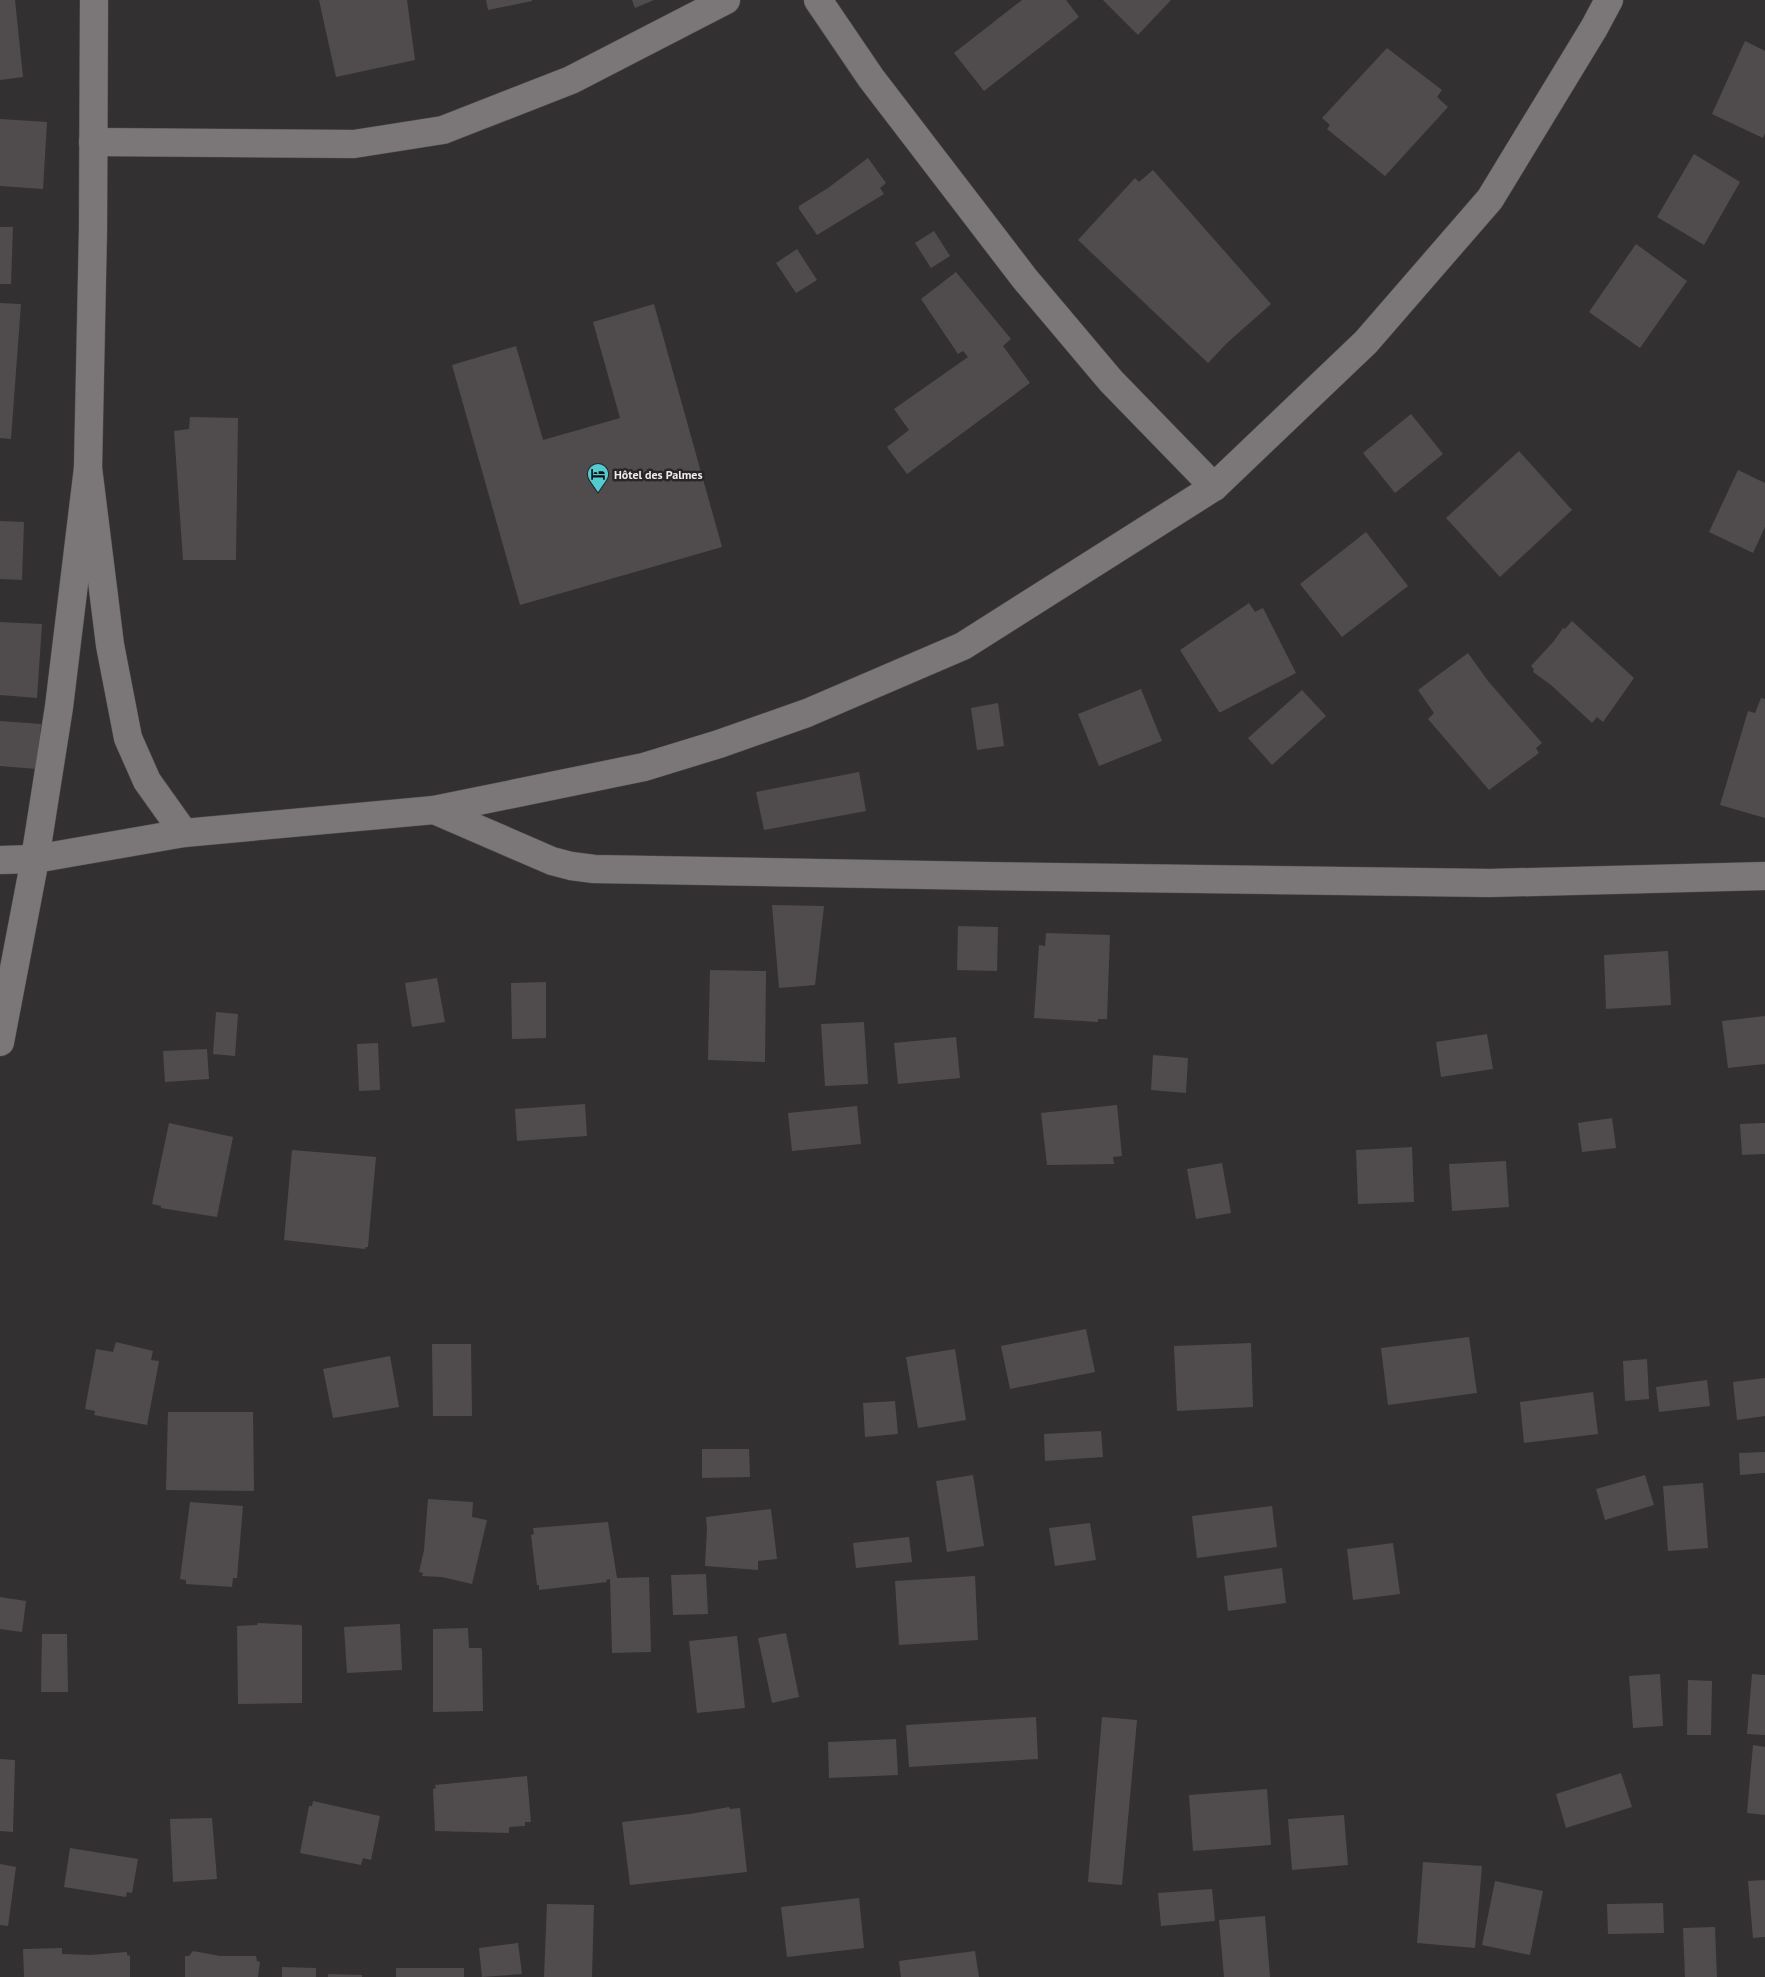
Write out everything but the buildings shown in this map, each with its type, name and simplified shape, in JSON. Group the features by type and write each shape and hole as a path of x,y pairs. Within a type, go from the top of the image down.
{"street":[{"path":"0,1042 35,859 59,707 88,468 94,0"},
{"path":"93,142 354,144 444,130 571,80 726,0"},
{"path":"818,0 871,78 1025,279 1111,380 1214,487"},
{"path":"0,860 35,859 184,833 434,810 644,767 719,744 807,713 963,646 1214,487 1366,342 1490,199 1589,36 1608,0"},
{"path":"88,468 110,645 128,738 146,781 184,833"},
{"path":"434,810 552,861 594,869 1490,883 1765,876"}],"place":[{"name":"Hôtel des Palmes","path":"598,493"}]}
